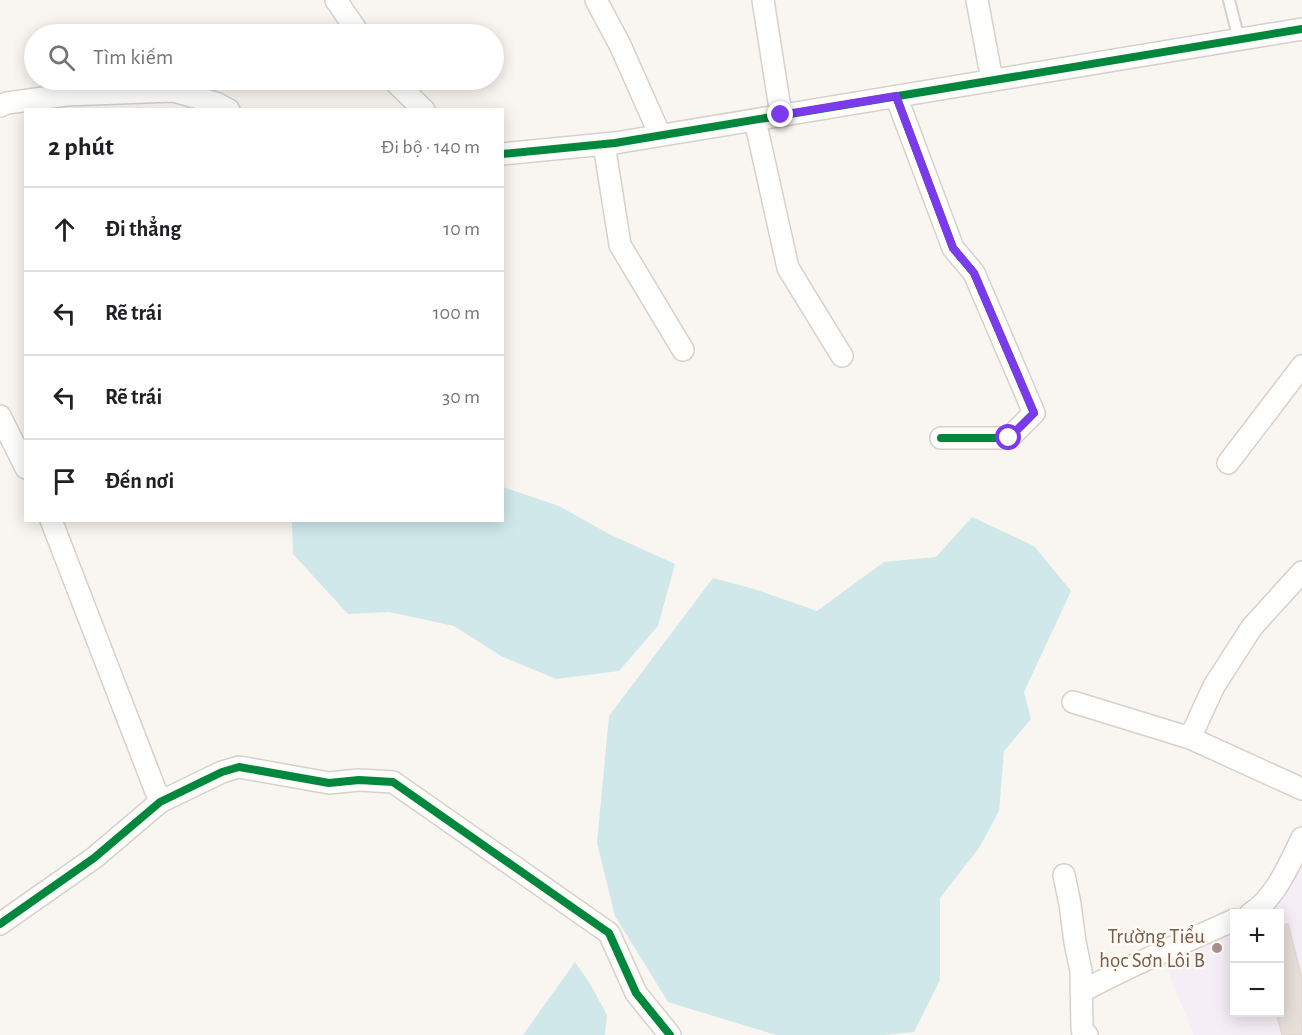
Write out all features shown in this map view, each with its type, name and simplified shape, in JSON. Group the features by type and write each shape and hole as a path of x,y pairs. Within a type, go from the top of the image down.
{"street":[{"path":"336,0 352,24"},
{"path":"596,0 620,45 660,135"},
{"path":"763,0 781,115"},
{"path":"977,0 992,80"},
{"path":"504,154 604,144 1302,30"},
{"path":"403,90 422,108"},
{"path":"0,106 7,103 66,95 173,91 216,103 225,108"},
{"path":"896,96 953,248 974,273 1034,413 1009,438 941,438"},
{"path":"754,120 788,268 842,356"},
{"path":"604,144 620,246 683,350"},
{"path":"1228,463 1302,366"},
{"path":"0,416 24,464"},
{"path":"52,522 160,802"},
{"path":"1190,738 1214,686 1252,627 1302,572"},
{"path":"1073,702 1190,738 1302,789"},
{"path":"0,924 94,858 160,802 222,772 239,767 329,783 360,780 393,782 609,933 636,993 670,1035"},
{"path":"1256,909 1274,890 1302,838"},
{"path":"1064,875 1081,970 1082,1030 1086,1035"},
{"path":"1081,992 1230,922"}],"lane":[{"path":"1229,0 1239,40"}],"shaded area":[{"name":"Trường Tiểu học Sơn Lôi B","path":"1302,854 1302,1035 1194,1035 1166,967 1230,931 1230,1017 1284,1017 1284,909 1266,909"}],"water":[{"path":"504,487 559,506 609,534 675,564 658,626 619,671 556,679 501,656 454,626 389,612 348,614 293,554 292,522 504,522"},
{"path":"972,517 1034,546 1071,591 1024,692 1031,719 1004,751 999,811 979,848 940,898 940,980 914,1032 884,1035 776,1035 668,1002 615,916 597,843 609,716 713,578 754,589 817,611 884,562 936,557"},
{"path":"575,962 607,1015 605,1035 523,1035"}],"building":[{"path":"1288,924 1302,978 1302,1035 1282,1035 1277,1017 1284,1017 1284,925"}],"cycle path":[{"path":"504,154 615,143 1302,29"},
{"path":"896,96 953,248 974,273 1034,413 1009,438 941,438"},
{"path":"0,924 94,858 160,802 222,772 239,767 329,783 359,780 393,782 609,933 636,993 670,1035"}],"place":[{"name":"Trường Tiểu học Sơn Lôi B","path":"1217,948"}],"route":[{"path":"781,115 896,96 953,248 974,273 1034,413 1009,438"}]}
